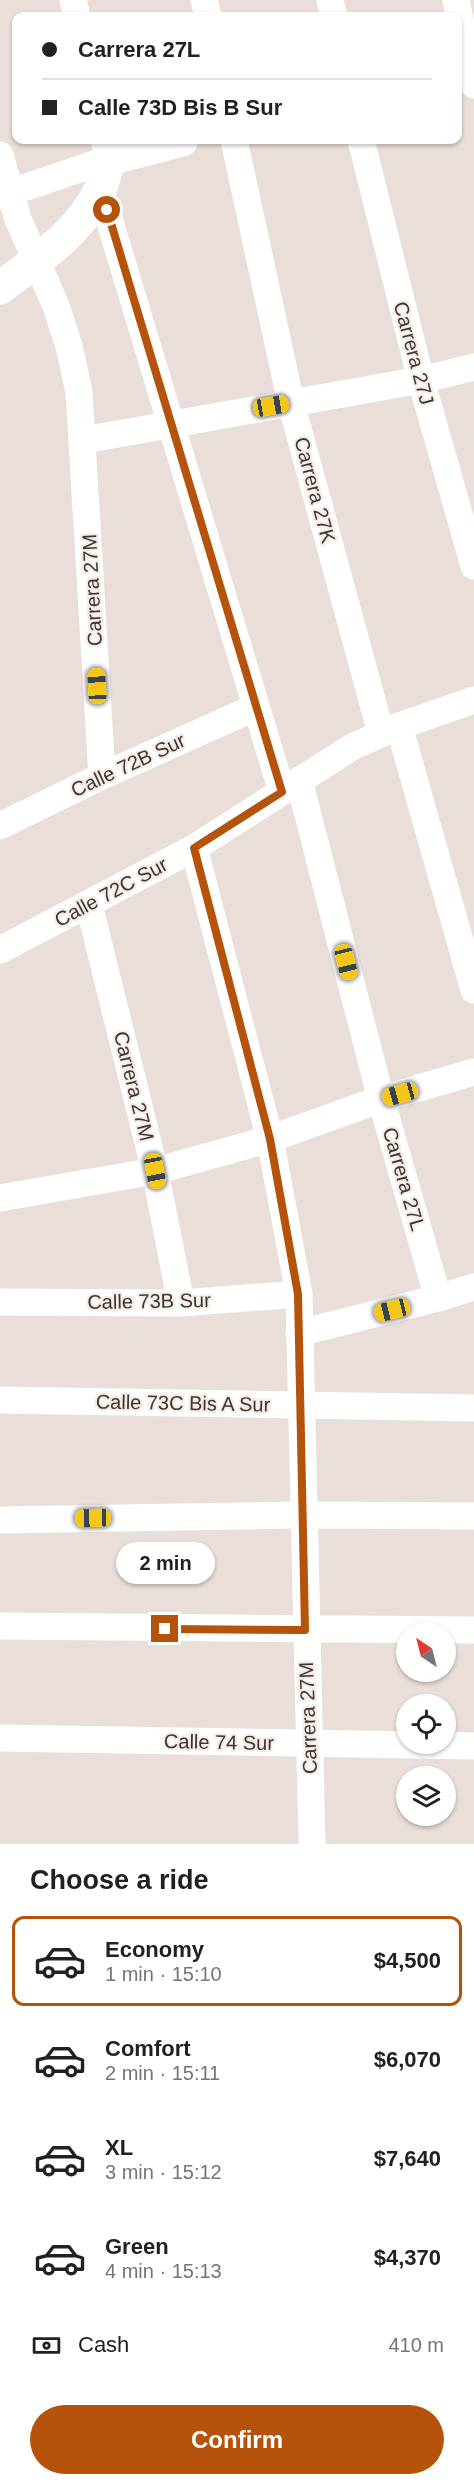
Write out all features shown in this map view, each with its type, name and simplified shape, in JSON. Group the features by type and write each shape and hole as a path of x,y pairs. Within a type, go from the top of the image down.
{"street":[{"path":"462,32 469,70"},
{"path":"5,194 168,144"},
{"name":"Carrera 27K","path":"235,144 291,403 390,730 474,990"},
{"name":"Carrera 27J","path":"362,144 421,381 474,566"},
{"path":"0,154 5,194 37,260"},
{"path":"0,288 63,240 82,220 104,162"},
{"name":"Carrera 27L","path":"104,162 171,424 256,707 290,786 438,1298"},
{"name":"Carrera 27M","path":"37,260 69,346 79,392 84,440 102,776"},
{"path":"84,440 421,381 474,367"},
{"name":"Calle 72C Sur","path":"0,950 194,848 352,747 390,730 474,700"},
{"name":"Calle 72B Sur","path":"0,825 102,776 256,707"},
{"name":"Carrera 27M","path":"194,848 270,1139 298,1294 312,1844"},
{"name":"Carrera 27M","path":"89,905 155,1171 181,1303"},
{"path":"0,1198 155,1171 270,1139 381,1099 474,1072"},
{"path":"299,1333 474,1287"},
{"name":"Calle 73B Sur","path":"0,1302 181,1303 298,1294"},
{"name":"Calle 73C Bis A Sur","path":"0,1400 474,1408"},
{"path":"0,1520 304,1515 474,1516"},
{"path":"0,1626 474,1630"},
{"name":"Calle 74 Sur","path":"0,1738 474,1746"}],"route":[{"path":"107,210 282,792 194,848 270,1139 298,1294 305,1630 165,1629"}]}
